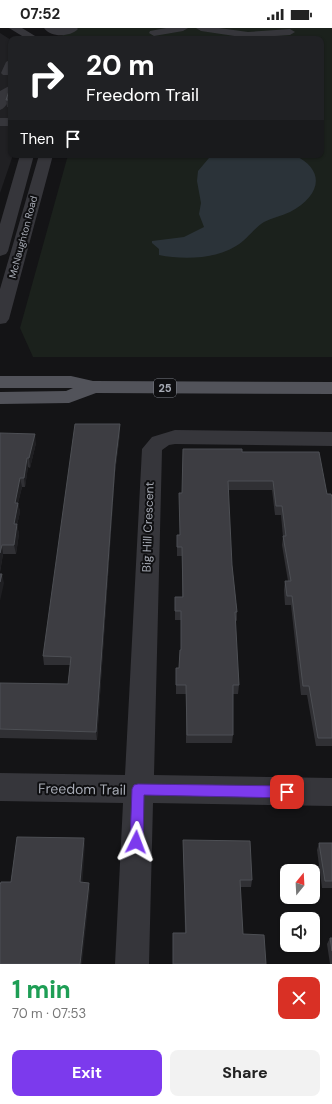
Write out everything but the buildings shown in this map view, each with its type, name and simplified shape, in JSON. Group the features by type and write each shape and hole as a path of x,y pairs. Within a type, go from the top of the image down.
{"main road":[{"name":"25","path":"0,382 71,382 93,387 332,388"},
{"name":"25","path":"0,398 69,397 93,387"}],"street":[{"path":"14,28 29,36"},
{"path":"49,28 53,32 73,29"},
{"path":"154,33 183,28"},
{"path":"201,28 247,35 276,31 290,32"},
{"path":"216,36 222,31"},
{"path":"0,106 7,83 8,69"},
{"name":"McNaughton Road","path":"0,251 11,191 26,158"},
{"name":"McNaughton Road","path":"0,319 45,158"},
{"name":"Big Hill Crescent","path":"132,964 152,449 163,439 175,437 332,439"},
{"name":"Freedom Trail","path":"0,787 332,792"}],"shaded area":[{"path":"66,28 332,28 332,357 33,357 20,328 67,158 324,158 324,36 62,36"},
{"path":"0,33 8,38 8,158 12,158 0,193"},
{"path":"209,158 300,158 305,161 312,169 316,184 308,199 300,206 290,212 264,222 240,243 228,250 209,256 188,258 159,255 159,249 152,243 152,241 184,237 204,227 199,214 201,203 197,181 198,171"}],"route":[{"path":"136,842 138,789 287,792"}]}
